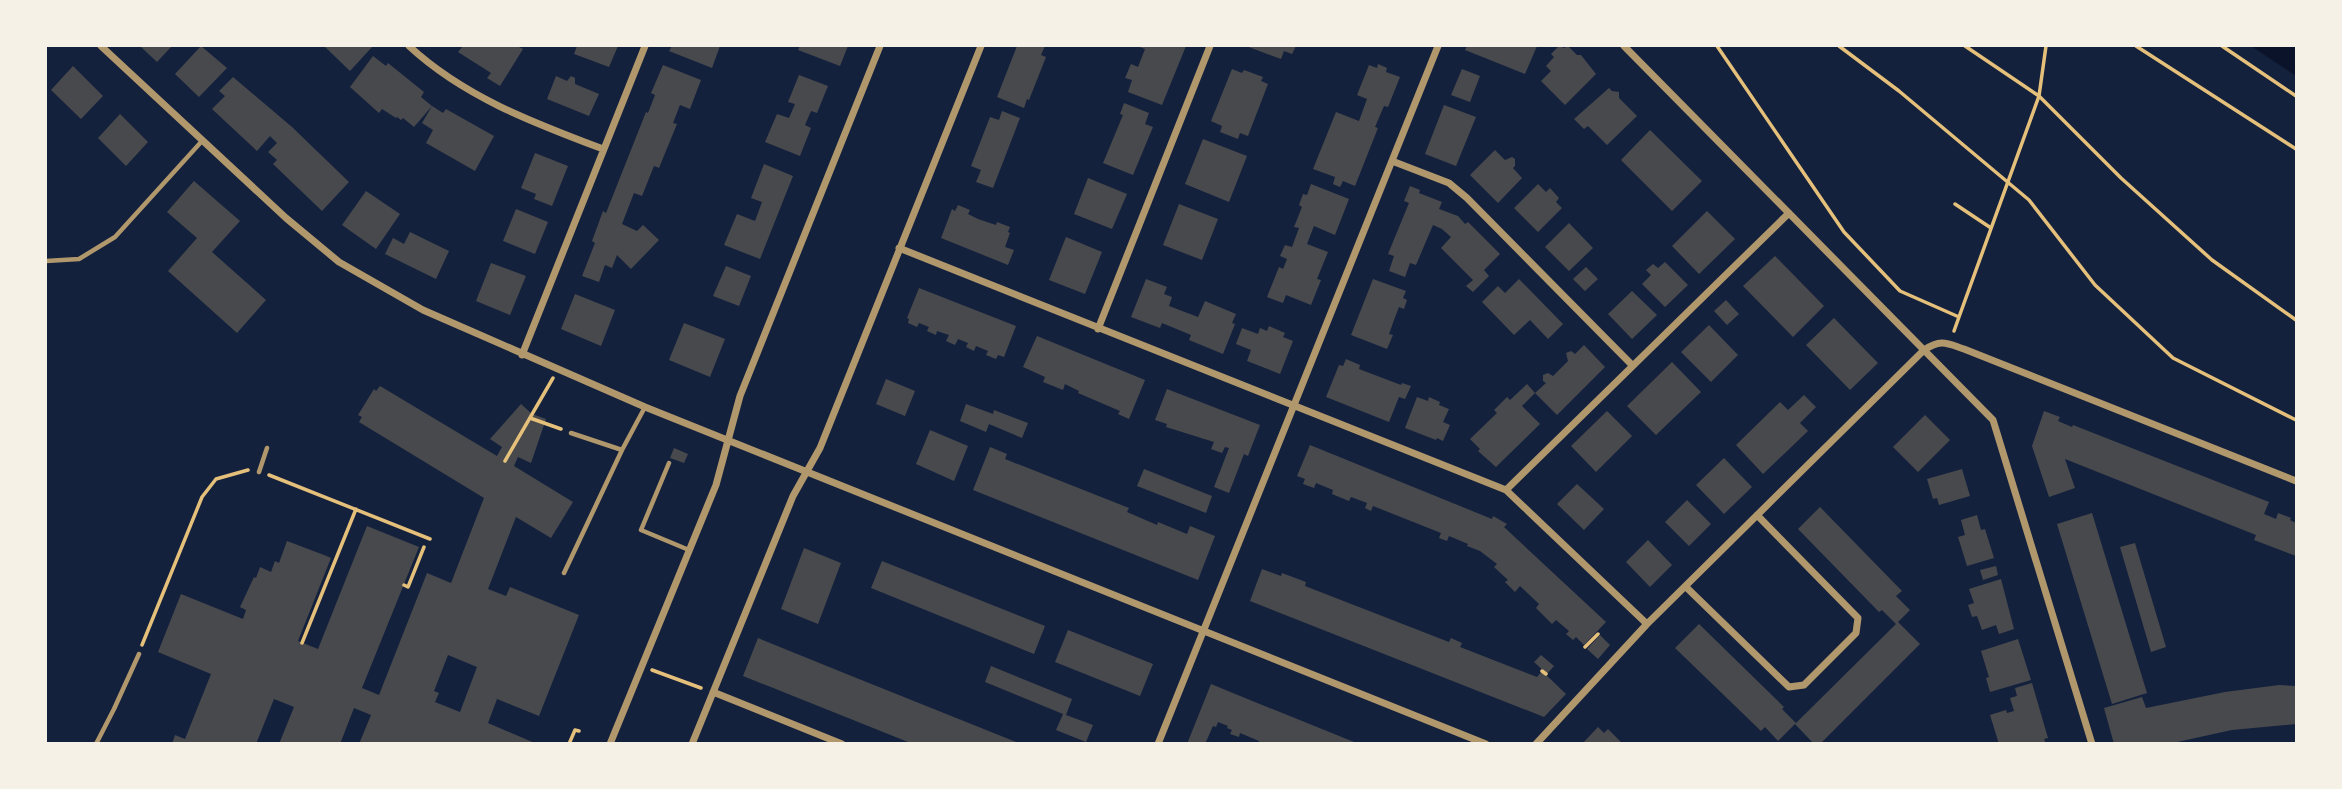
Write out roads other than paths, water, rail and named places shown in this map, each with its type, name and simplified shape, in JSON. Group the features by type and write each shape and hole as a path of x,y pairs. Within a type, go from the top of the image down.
{"street":[{"path":"101,46 286,218 339,262 423,310 645,407 1486,744"},
{"path":"409,46 450,77 512,114 603,149"},
{"path":"523,355 645,46"},
{"path":"610,744 716,485 740,396 880,46"},
{"path":"692,744 793,496 820,449 981,46"},
{"path":"1098,329 1210,46"},
{"path":"1158,744 1438,46"},
{"path":"1624,46 1993,420 2092,744"},
{"path":"1392,161 1449,183 1467,198 1632,365"},
{"path":"1506,490 1789,213"},
{"path":"899,248 1506,490 1647,624"},
{"path":"1536,744 1647,624 1924,350 1941,342 2297,481"},
{"path":"1686,587 1789,687 1804,685 1856,633 1858,618 1757,515"},
{"path":"713,692 842,744"}],"lane":[{"path":"46,261 79,259 115,237 203,140"},
{"path":"564,573 645,407"},
{"path":"571,433 622,450"},
{"path":"259,472 267,448"},
{"path":"669,463 641,530 689,550"},
{"path":"96,744 139,654"}],"water":[{"path":"2251,46 2296,46 2296,76"}]}
